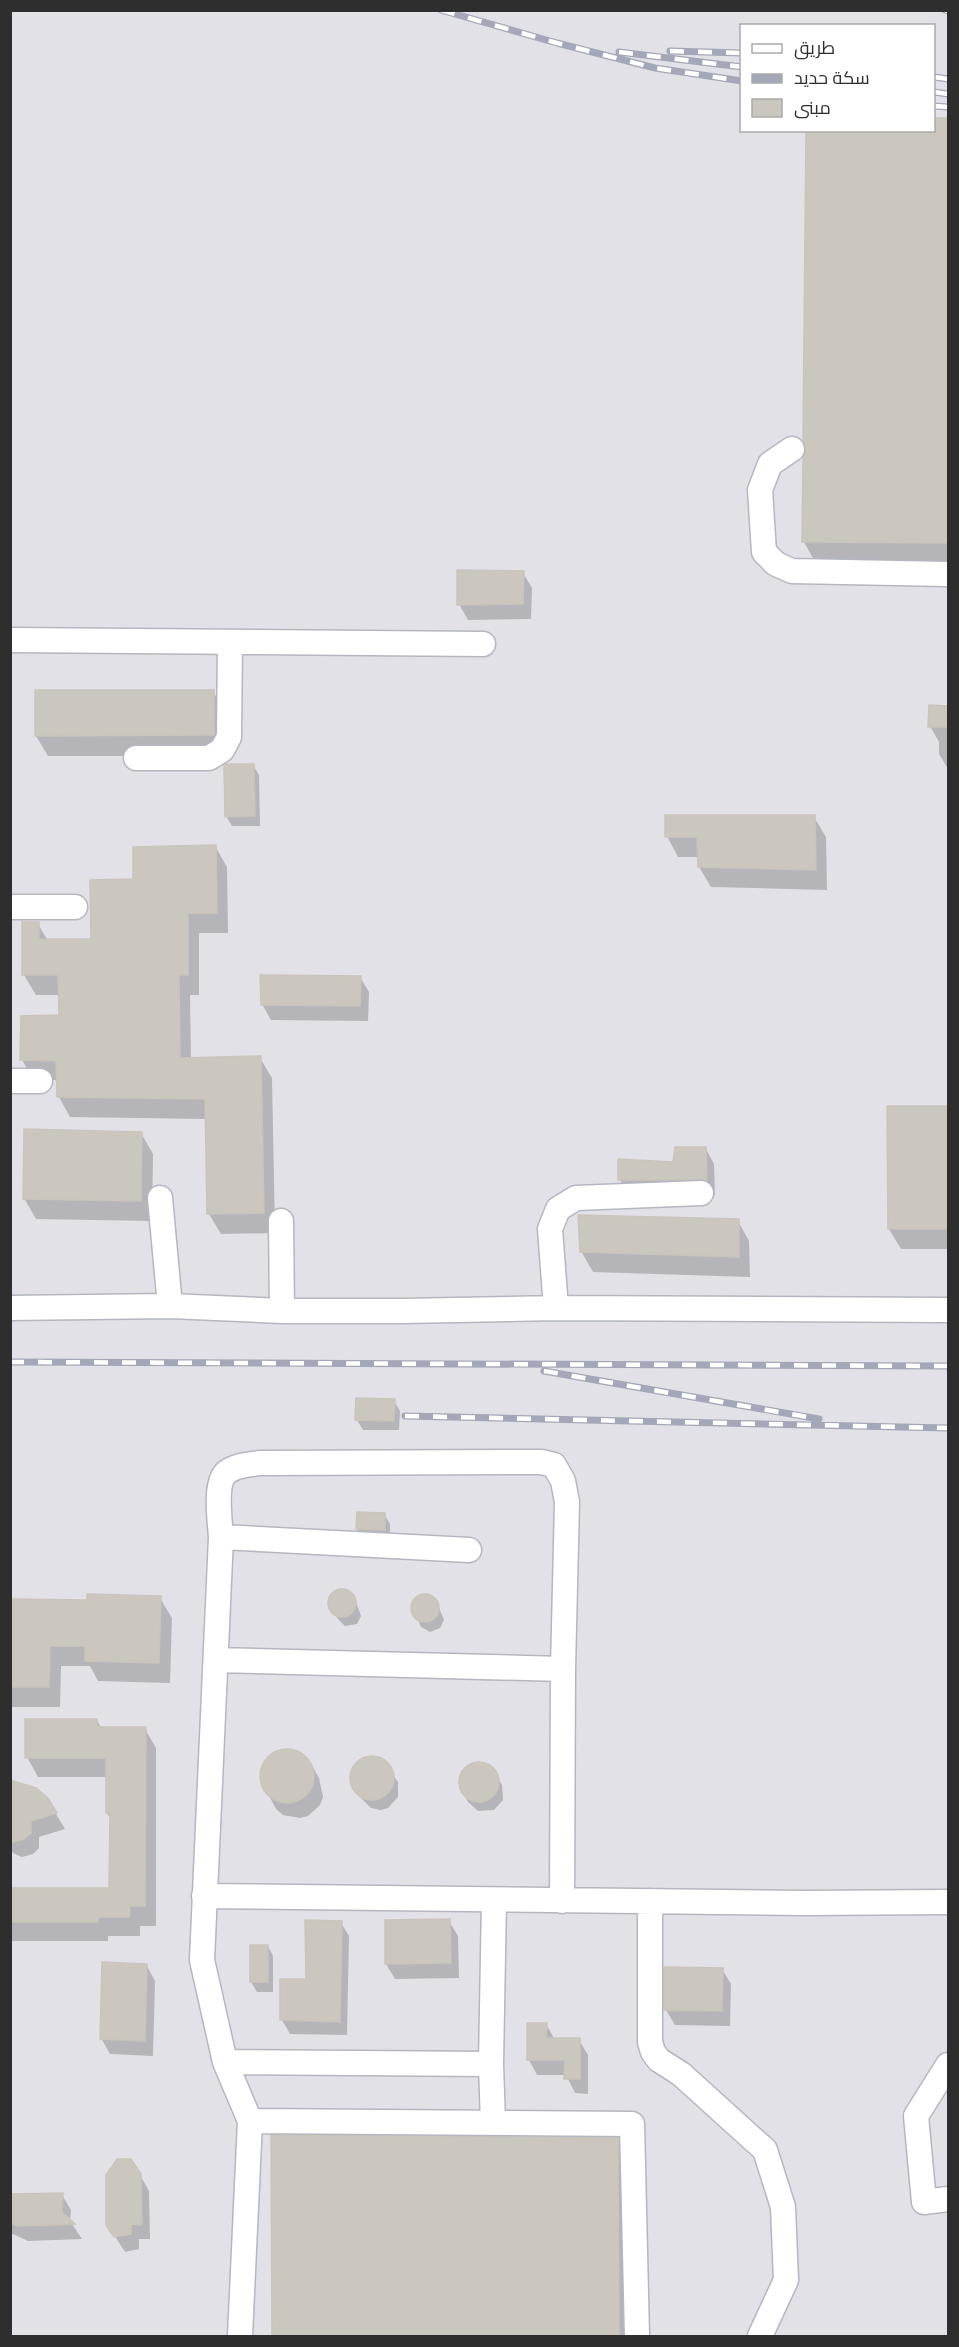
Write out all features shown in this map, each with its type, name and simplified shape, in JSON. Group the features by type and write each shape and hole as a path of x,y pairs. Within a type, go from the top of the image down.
{"street":[{"path":"792,449 770,464 760,490 764,552 776,564 792,570 948,574"},
{"path":"10,640 483,644"},
{"path":"135,758 208,758 222,750 229,737 230,642"},
{"path":"10,907 75,907"},
{"path":"10,1081 40,1081"},
{"path":"556,1308 550,1229 558,1209 576,1198 701,1193"},
{"path":"160,1198 170,1306"},
{"path":"281,1221 282,1311"},
{"path":"10,1308 170,1306 282,1311 556,1308 948,1310"},
{"path":"240,2337 250,2121 225,2062 202,1960 221,1537 219,1486 225,1473 237,1467 271,1462 541,1462 554,1465 563,1481 567,1502 563,1669 562,1901"},
{"path":"221,1537 470,1551"},
{"path":"216,1660 563,1669"},
{"path":"204,1896 562,1901 948,1902"},
{"path":"493,2122 491,2064 494,1900"},
{"path":"650,1901 650,2042 653,2052 659,2060 681,2074 765,2150 783,2207 786,2280 760,2337"},
{"path":"225,2062 491,2064"},
{"path":"948,2065 916,2116 924,2202 948,2199"},
{"path":"250,2121 632,2124 637,2337"}],"shaded area":[{"path":"11,11 948,11 948,2336 11,2336"}],"building":[{"path":"935,118 948,118 948,543 802,542 803,458 806,449 803,440 806,132 935,132"},
{"path":"457,570 524,571 523,604 457,605"},
{"path":"35,690 214,690 214,735 35,736"},
{"path":"929,705 948,706 948,727 928,727"},
{"path":"226,764 254,764 255,816 225,817 224,766"},
{"path":"665,815 815,815 816,870 698,867 697,837 665,837"},
{"path":"216,845 217,913 188,913 188,975 179,975 180,1058 261,1056 264,1213 207,1214 205,1099 57,1097 56,1061 20,1060 21,1016 59,1015 58,975 22,975 22,922 39,922 39,939 91,939 90,880 133,879 133,847"},
{"path":"260,975 361,976 360,1006 261,1005"},
{"path":"887,1106 948,1106 948,1229 888,1229"},
{"path":"24,1129 142,1132 141,1201 23,1199"},
{"path":"675,1147 706,1147 707,1180 618,1180 618,1159 673,1162"},
{"path":"578,1215 739,1219 739,1257 580,1252"},
{"path":"356,1398 395,1399 394,1421 355,1420"},
{"path":"357,1512 385,1513 385,1530 356,1529"},
{"path":"342,1589 352,1593 356,1603 352,1613 342,1617 332,1613 328,1603 332,1593"},
{"path":"87,1594 161,1596 159,1663 85,1661 85,1646 50,1646 49,1687 10,1687 10,1599 87,1600"},
{"path":"425,1594 435,1598 439,1608 435,1618 425,1622 415,1618 411,1608 415,1598"},
{"path":"25,1719 97,1719 97,1727 146,1727 145,1906 130,1906 129,1917 98,1917 98,1922 10,1922 10,1888 109,1888 110,1813 106,1813 106,1758 25,1758"},
{"path":"282,1749 292,1749 302,1753 310,1761 314,1776 310,1791 302,1799 292,1803 282,1803 272,1799 264,1791 260,1781 260,1771 264,1761 272,1753"},
{"path":"372,1756 387,1763 394,1778 387,1793 372,1800 357,1793 350,1778 357,1763"},
{"path":"479,1762 487,1763 493,1768 498,1774 498,1790 493,1796 487,1801 479,1802 471,1801 465,1796 460,1790 459,1782 460,1774 465,1768 471,1763"},
{"path":"10,1780 36,1788 48,1798 57,1813 31,1821 31,1833 24,1839 10,1843"},
{"path":"450,1919 451,1963 385,1964 385,1920"},
{"path":"305,1920 342,1921 340,2022 280,2020 280,1979 306,1979"},
{"path":"250,1945 268,1945 268,1982 250,1982"},
{"path":"102,1962 147,1964 145,2041 100,2039"},
{"path":"664,1967 723,1968 722,2011 664,2010"},
{"path":"527,2023 547,2023 546,2038 580,2038 580,2079 564,2079 565,2060 527,2060"},
{"path":"271,2135 618,2138 619,2337 272,2337"},
{"path":"117,2159 131,2159 141,2174 142,2225 131,2224 131,2234 114,2237 106,2225 106,2175"},
{"path":"63,2193 62,2212 75,2224 18,2226 10,2223 10,2194"}],"railway":[{"path":"441,10 655,68 740,81"},
{"path":"670,51 740,53"},
{"path":"619,52 740,67"},
{"path":"935,77 948,79"},
{"path":"935,92 948,94"},
{"path":"935,106 948,107"},
{"path":"10,1362 948,1366"},
{"path":"544,1371 819,1419"},
{"path":"405,1416 948,1428"}]}
